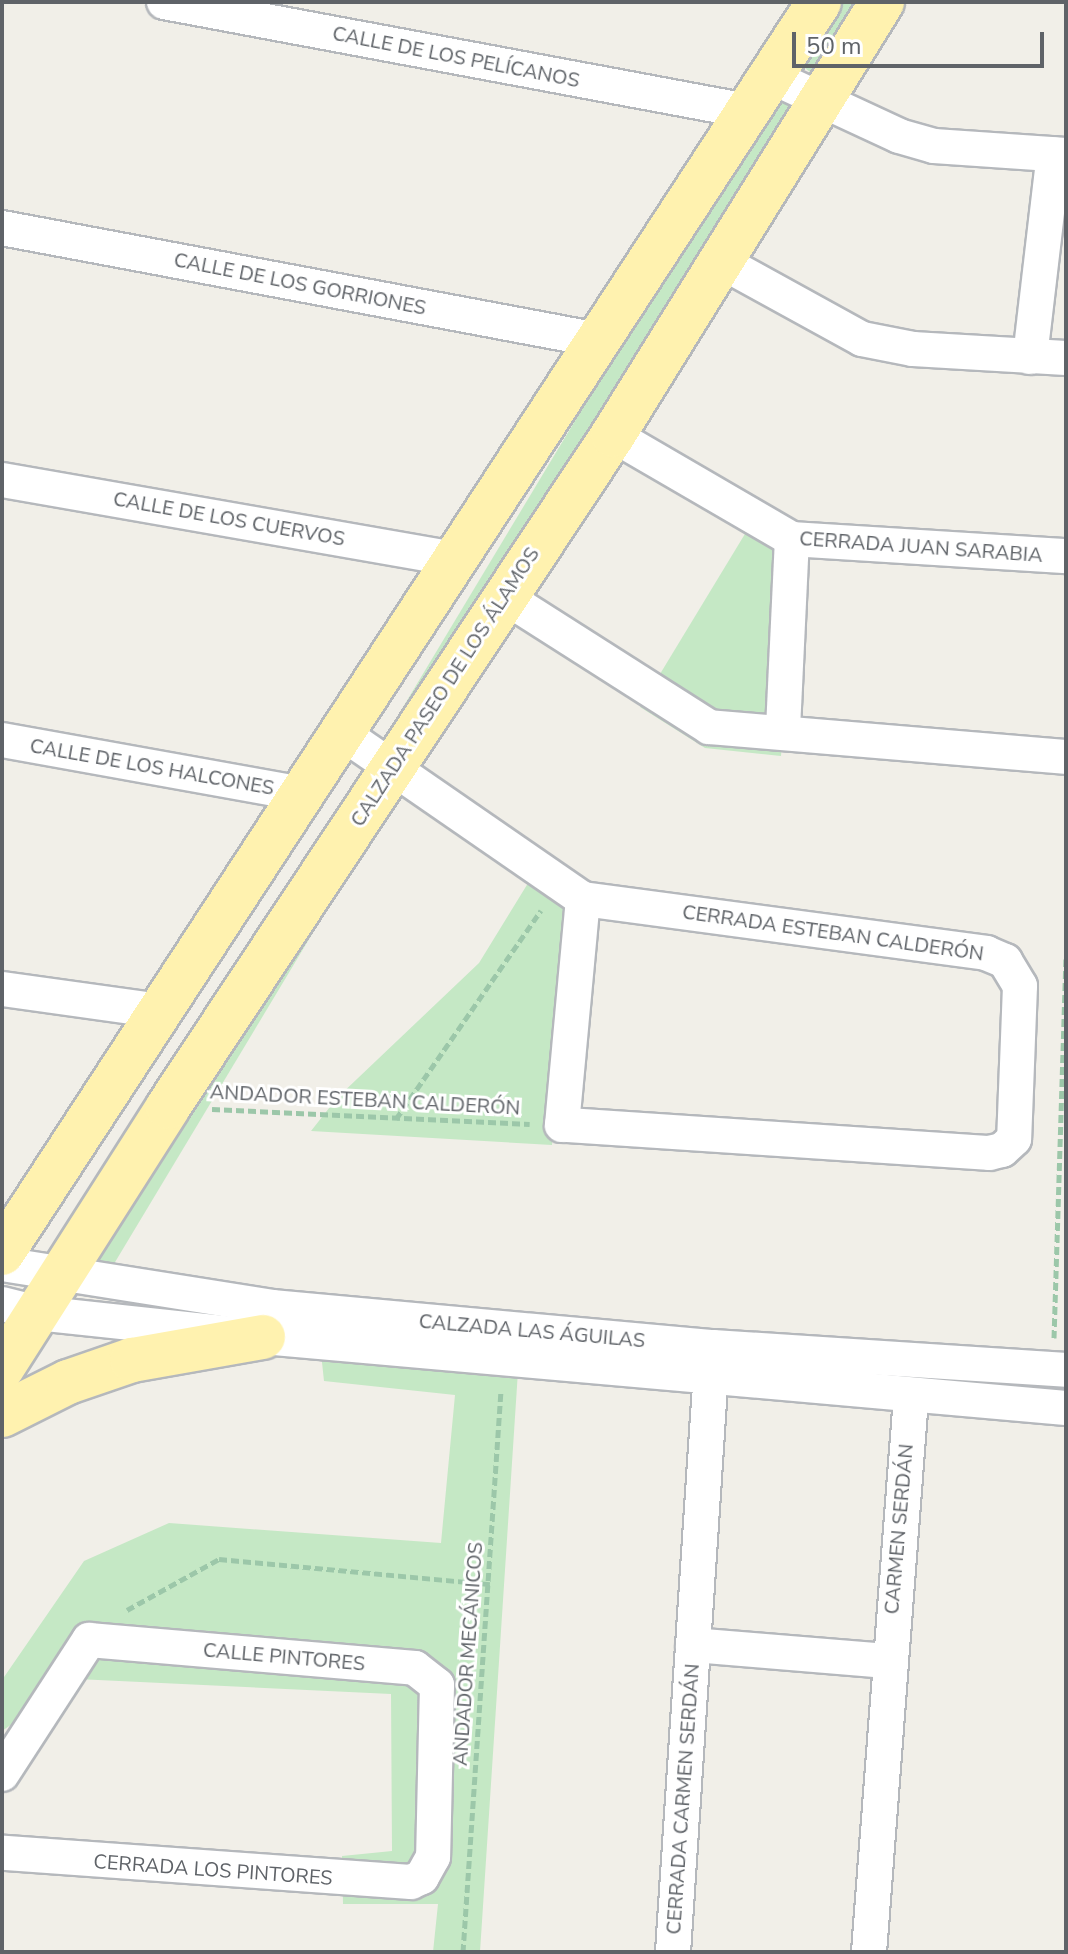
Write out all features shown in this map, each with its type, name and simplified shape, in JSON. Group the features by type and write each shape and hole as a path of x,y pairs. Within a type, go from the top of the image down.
{"main road":[{"path":"2,1253 819,2"},
{"name":"CALZADA PASEO DE LOS ÁLAMOS","path":"2,1368 19,1309 60,1277 168,1107 613,435 882,2"},
{"path":"2,1415 68,1382 132,1360 263,1337"}],"street":[{"name":"CALLE DE LOS PELÍCANOS","path":"164,2 759,94 823,101 934,146 1060,154"},
{"path":"1030,357 1060,154"},
{"name":"CALLE DE LOS GORRIONES","path":"2,228 598,340"},
{"path":"722,262 862,339 913,349 1066,358"},
{"name":"CERRADA JUAN SARABIA","path":"613,435 792,539 1066,556"},
{"name":"CALLE DE LOS CUERVOS","path":"2,480 455,559"},
{"path":"783,729 792,539"},
{"path":"505,597 686,716 709,727 783,729 1066,757"},
{"path":"342,733 571,891 562,1125"},
{"name":"CALLE DE LOS HALCONES","path":"2,740 301,794"},
{"name":"CERRADA ESTEBAN CALDERÓN","path":"562,1125 989,1153 1010,1146 1017,1128 1020,986 1016,973 996,956 571,891"},
{"path":"2,989 160,1011"},
{"name":"CALZADA LAS ÁGUILAS","path":"2,1264 60,1277 272,1307 711,1362 911,1397 1066,1408"},
{"name":"CALZADA LAS ÁGUILAS","path":"19,1309 263,1337 503,1358 1060,1370"},
{"name":"CERRADA CARMEN SERDÁN","path":"673,1952 711,1362"},
{"name":"CARMEN SERDÁN","path":"888,1661 911,1397"},
{"path":"2,1774 89,1640"},
{"name":"CALLE PINTORES","path":"89,1640 427,1672 439,1700 433,1857 422,1877"},
{"name":"CERRADA CARMEN SERDÁN","path":"693,1645 888,1661"},
{"path":"869,1952 888,1661"},
{"name":"CERRADA LOS PINTORES","path":"2,1853 396,1883 422,1877"}],"path":[{"path":"396,1120 571,891"},
{"path":"1060,1370 1066,959"},
{"name":"ANDADOR ESTEBAN CALDERÓN","path":"168,1107 396,1120 562,1125"},
{"name":"ANDADOR MECÁNICOS","path":"463,1952 503,1358"},
{"path":"89,1640 147,1594 219,1559 490,1584"}],"green space":[{"path":"824,2 872,2 821,81 789,55"},
{"path":"775,88 808,108 104,1281 70,1261"},
{"path":"751,524 797,547 781,756 705,748 640,707"},
{"path":"533,875 574,901 552,1145 311,1131 337,1098 479,963"},
{"path":"321,1353 518,1371 480,1952 433,1952 438,1904 343,1904 342,1856 392,1851 391,1694 77,1679 2,1731 2,1680 84,1561 169,1523 441,1543 455,1395 324,1381"}]}
